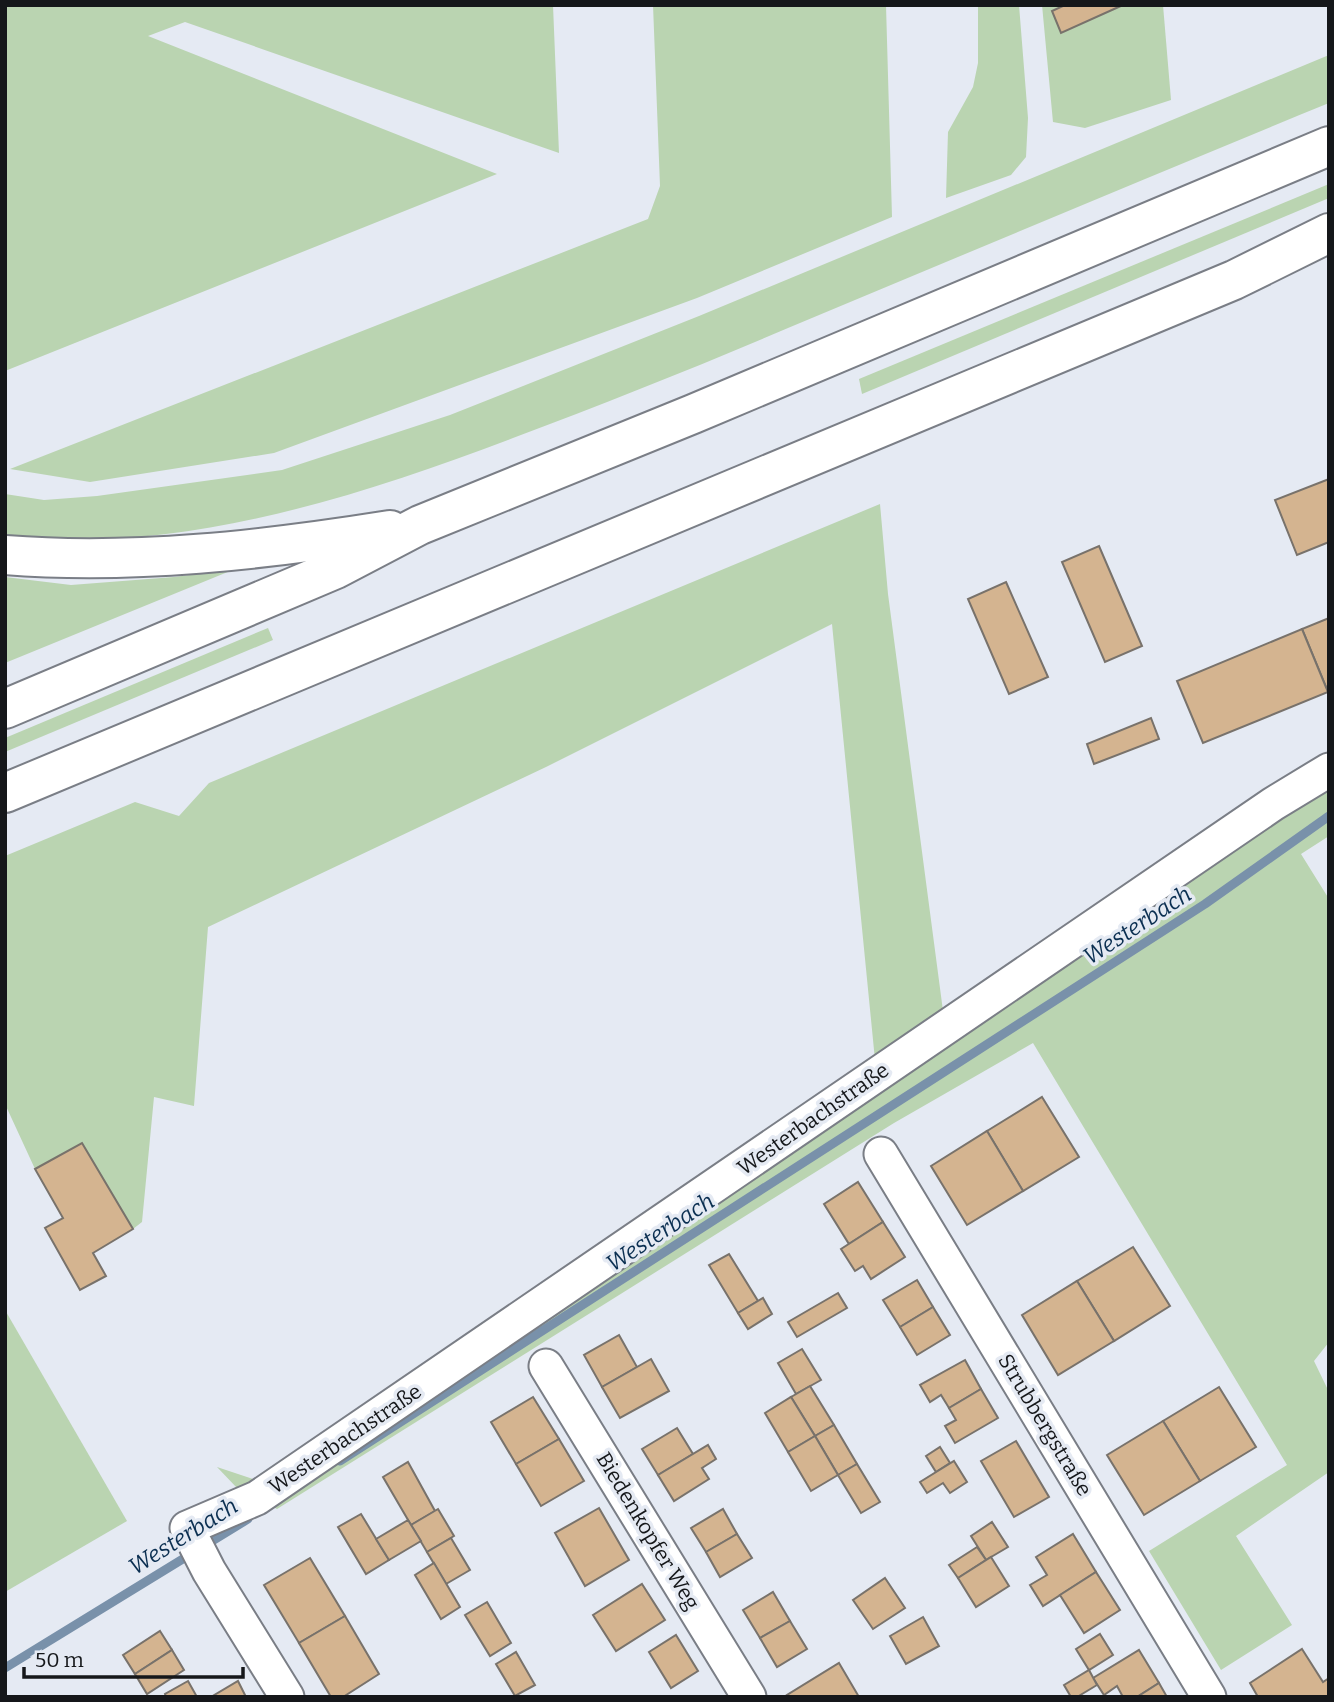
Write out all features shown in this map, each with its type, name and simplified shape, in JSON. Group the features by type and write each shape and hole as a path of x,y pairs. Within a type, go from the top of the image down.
{"highway":[{"path":"5,709 336,569 420,525 694,414 1329,146"},
{"path":"5,793 1234,280 1329,233"},
{"path":"5,555 66,560 144,556 332,539 420,525"}],"street":[{"name":"Westerbachstraße","path":"287,1697 189,1533 257,1499 1273,804 1329,770"},
{"name":"Strubbergstraße","path":"881,1154 1209,1697"},
{"name":"Biedenkopfer Weg","path":"546,1366 749,1697"}],"green space":[{"path":"5,5 553,5 559,153 185,22 148,36 497,174 5,371"},
{"path":"653,5 886,5 892,217 697,298 274,453 90,482 10,469 648,219 660,186"},
{"path":"978,5 1019,5 1028,118 1026,157 1011,175 946,198 948,132 973,87 978,63"},
{"path":"1042,5 1163,5 1171,100 1085,128 1053,122"},
{"path":"1329,55 1329,103 686,371 452,460 327,501 200,529 136,537 71,540 5,537 5,494 44,500 97,496 282,470 450,415 699,316"},
{"path":"1329,184 1329,198 862,394 859,379"},
{"path":"880,504 888,594 943,1011 1329,764 1329,836 1301,854 1329,899 1329,1342 1314,1361 1329,1392 1329,1472 1236,1536 1292,1625 1221,1670 1149,1551 1287,1465 1033,1043 894,1123 277,1509 237,1488 217,1467 262,1482 875,1060 832,624 546,767 208,927 194,1106 154,1097 142,1222 133,1229 82,1144 35,1169 5,1104 5,856 135,802 179,816 209,783"},
{"path":"235,569 5,663 5,577 71,585"},
{"path":"268,628 273,640 5,752 5,738"},
{"path":"5,1310 127,1521 5,1592"}],"building":[{"path":"1065,5 1123,5 1061,33 1052,11"},
{"path":"1329,479 1329,542 1297,555 1275,500"},
{"path":"1099,546 1142,646 1105,662 1062,562"},
{"path":"1006,582 1048,677 1009,694 968,599"},
{"path":"1329,618 1329,692 1328,692 1302,629"},
{"path":"1302,629 1328,692 1203,743 1177,681"},
{"path":"1151,718 1159,739 1094,764 1087,744"},
{"path":"1042,1097 1079,1157 1023,1191 987,1131"},
{"path":"987,1131 1023,1191 967,1225 931,1166"},
{"path":"82,1143 133,1229 93,1253 106,1276 80,1290 45,1228 63,1218 35,1169"},
{"path":"858,1182 883,1222 849,1244 824,1204"},
{"path":"883,1222 905,1257 871,1279 863,1266 855,1271 841,1249"},
{"path":"1133,1247 1170,1306 1114,1341 1077,1281"},
{"path":"729,1254 758,1301 738,1313 709,1265"},
{"path":"917,1280 933,1307 900,1327 883,1300"},
{"path":"1077,1281 1114,1341 1058,1375 1022,1315"},
{"path":"838,1293 847,1308 797,1337 788,1322"},
{"path":"763,1298 772,1314 748,1329 738,1313"},
{"path":"933,1307 950,1335 917,1355 900,1327"},
{"path":"619,1335 637,1367 602,1387 584,1355"},
{"path":"802,1349 821,1380 796,1394 778,1363"},
{"path":"651,1359 669,1391 620,1418 602,1387"},
{"path":"965,1360 981,1389 949,1408 941,1395 930,1402 920,1385"},
{"path":"810,1386 834,1425 815,1436 791,1397"},
{"path":"1219,1387 1256,1447 1200,1481 1163,1421"},
{"path":"981,1389 998,1418 955,1443 945,1426 956,1420 949,1408"},
{"path":"533,1397 559,1439 516,1464 491,1422"},
{"path":"791,1397 815,1436 788,1452 765,1413"},
{"path":"1163,1421 1200,1481 1144,1515 1107,1455"},
{"path":"834,1425 857,1464 838,1475 815,1436"},
{"path":"677,1428 693,1454 658,1475 642,1449"},
{"path":"815,1436 838,1475 811,1491 788,1452"},
{"path":"559,1439 584,1481 541,1506 516,1464"},
{"path":"1016,1441 1049,1497 1014,1517 981,1461"},
{"path":"708,1445 716,1459 702,1468 709,1479 674,1501 658,1475"},
{"path":"940,1447 950,1463 936,1472 926,1456"},
{"path":"954,1461 967,1482 950,1493 943,1483 927,1493 920,1482"},
{"path":"408,1462 435,1511 411,1525 383,1477"},
{"path":"857,1464 880,1502 861,1513 838,1475"},
{"path":"599,1508 629,1560 585,1586 555,1533"},
{"path":"438,1509 454,1536 427,1552 411,1525"},
{"path":"723,1509 737,1534 706,1552 691,1528"},
{"path":"361,1514 389,1560 366,1574 338,1527"},
{"path":"408,1520 421,1541 389,1560 376,1539"},
{"path":"992,1522 1008,1547 986,1560 971,1536"},
{"path":"737,1534 752,1558 720,1577 706,1552"},
{"path":"1073,1534 1096,1572 1043,1606 1030,1585 1047,1575 1036,1557"},
{"path":"451,1538 470,1570 446,1584 427,1552"},
{"path":"977,1547 986,1560 958,1578 949,1565"},
{"path":"991,1557 1009,1586 976,1607 958,1578"},
{"path":"310,1558 345,1616 299,1643 264,1585"},
{"path":"434,1563 460,1607 441,1619 415,1575"},
{"path":"1096,1572 1120,1610 1084,1633 1060,1595"},
{"path":"885,1578 905,1608 873,1629 853,1600"},
{"path":"642,1584 665,1620 616,1651 593,1615"},
{"path":"773,1592 790,1621 760,1638 743,1610"},
{"path":"487,1602 511,1643 490,1656 465,1615"},
{"path":"345,1616 379,1674 343,1697 331,1697 299,1643"},
{"path":"923,1617 939,1646 906,1664 890,1636"},
{"path":"790,1621 807,1649 777,1667 760,1638"},
{"path":"160,1631 172,1650 135,1674 123,1655"},
{"path":"1100,1634 1113,1655 1089,1670 1076,1649"},
{"path":"676,1635 698,1671 671,1688 649,1652"},
{"path":"1302,1649 1323,1682 1329,1678 1329,1697 1258,1697 1250,1683"},
{"path":"172,1650 184,1670 147,1694 135,1674"},
{"path":"1139,1650 1159,1683 1137,1697 1123,1697 1117,1686 1104,1695 1093,1678"},
{"path":"516,1652 535,1685 515,1696 496,1664"},
{"path":"839,1663 859,1697 787,1695"},
{"path":"1089,1670 1097,1685 1077,1697 1071,1697 1064,1685"},
{"path":"188,1681 197,1697 166,1697 165,1694"},
{"path":"238,1681 246,1697 211,1697"},
{"path":"1159,1683 1167,1697 1137,1697"}],"waterway":[{"name":"Westerbach","path":"340,1461 1205,904 1329,816"},
{"name":"Westerbach","path":"5,1668 248,1519"}]}
